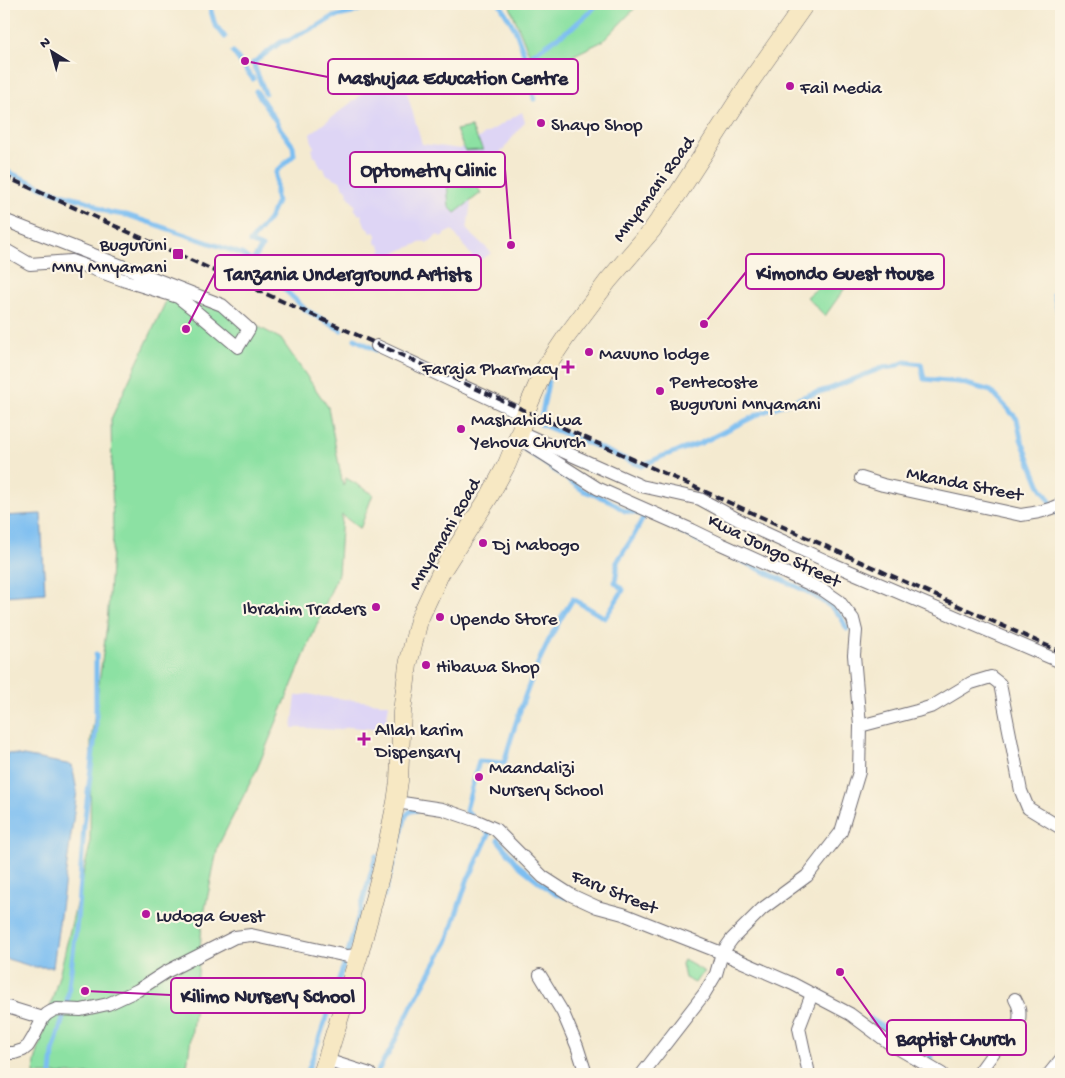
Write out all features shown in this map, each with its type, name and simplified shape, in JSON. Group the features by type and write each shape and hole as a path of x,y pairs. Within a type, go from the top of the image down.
{"street":[{"name":"Mnyamani Road","path":"324,1067 359,955 382,869 399,781 402,712 406,674 419,620 440,574 489,497 507,464 544,370 608,281 652,230 679,192 750,82 805,4"},
{"path":"4,220 222,304 249,330 238,348 178,297 71,261 30,264 4,250"},
{"path":"377,346 525,415"},
{"name":"Kwa Jongo Street","path":"519,436 641,486 700,499 750,526 1061,662"},
{"name":"Kwa Jongo Street","path":"519,436 528,444 597,488 823,590 839,601 853,619 856,631 854,656 860,726 859,772 842,832 807,876 762,909 732,939 722,953"},
{"name":"Mkanda Street","path":"861,478 883,485 1021,515 1048,510 1061,504"},
{"path":"860,726 933,706 971,682 991,677 1000,684 1021,792 1028,808 1061,828"},
{"name":"Faru Street","path":"396,802 442,809 495,829 543,877 571,895 597,907 623,914 722,953 793,984 850,1014 890,1043 942,1074"},
{"path":"4,1053 14,1053 28,1046 44,1018 52,1011 58,1009 81,1010 108,1004 138,990 166,972 234,937 251,935 347,956 359,955"},
{"path":"642,1074 704,994 716,974 722,953"},
{"path":"540,974 577,1046 586,1074"},
{"path":"809,1074 799,1028 812,994"},
{"path":"978,1074 1007,1034 1019,1023 1020,1011 1015,999"},
{"path":"4,1006 44,1018"},
{"path":"1049,1074 1061,1059"},
{"path":"324,1067 370,1074"}],"shaded area":[{"path":"399,66 422,144 460,149 522,112 525,122 473,187 467,230 492,253 477,262 452,230 444,234 444,236 440,237 439,235 426,243 425,241 391,254 392,256 384,263 380,251 382,250 379,244 377,245 375,238 377,237 374,232 371,233 366,228 361,214 359,215 354,208 356,207 347,194 346,189 340,181 326,174 324,168 321,168 316,157 314,157 310,134"},
{"path":"308,694 389,704 385,730 350,727 337,730 292,728 296,696"}],"green space":[{"path":"509,4 639,4 603,41 537,73"},
{"path":"471,127 483,150 465,151 456,130"},
{"path":"460,160 481,193 455,213 449,207 446,171 455,162"},
{"path":"833,275 845,288 825,316 807,297"},
{"path":"164,299 230,311 281,339 328,407 343,486 346,478 373,494 360,529 342,515 338,574 257,769 218,846 202,924 196,999 186,1074 34,1074 35,1062 61,968 90,845 91,740 107,625 113,536 111,419 166,301"},
{"path":"684,960 705,972 695,983 685,978 682,964"}],"water":[{"path":"41,514 45,593 4,596 4,516"},
{"path":"7,753 72,765 77,791 53,967 34,967 4,958 4,768"}],"waterway":[{"path":"209,4 215,25 225,37"},
{"path":"265,93 253,63 281,42 290,40 333,17 352,13 372,4"},
{"path":"500,4 515,29 527,62 534,99"},
{"path":"533,54 574,26 597,4"},
{"path":"233,52 253,79"},
{"path":"252,262 262,247 250,242 269,219 277,202 276,172 294,155 293,146 256,91"},
{"path":"4,170 49,190 92,203 104,210 127,215 242,254 279,284 306,310 341,330"},
{"path":"1061,294 1054,294 1061,324"},
{"path":"355,339 376,350"},
{"path":"548,382 540,424 641,466 701,443 761,413 882,368 893,367 905,362 921,364 924,379 959,382 991,391 1017,419 1021,439 1039,484 1061,516"},
{"path":"522,447 584,491 608,500 625,511 643,514"},
{"path":"471,815 466,810 479,761 504,763 532,678 540,658 561,618 573,599 605,618 623,590 615,582 617,562 645,514"},
{"path":"680,531 706,544"},
{"path":"725,553 806,591 830,606 841,617 847,629"},
{"path":"67,1003 77,920 84,826 96,727 96,654"},
{"path":"384,896 406,815 411,811 417,810"},
{"path":"376,1074 389,1053 411,1007 447,942 468,878 489,834 484,828"},
{"path":"498,840 518,865 551,891 565,897"},
{"path":"307,1074 347,956 376,856"},
{"path":"51,1074 53,1052 63,1018"},
{"path":"870,1019 932,1057"}],"railway":[{"path":"4,176 1061,652"}],"place":[{"name":"Mashujaa Education Centre","path":"245,61"},
{"name":"Fail Media","path":"790,86"},
{"name":"Shayo Shop","path":"541,123"},
{"name":"Optometry Clinic","path":"511,245"},
{"name":"Buguruni Mny Mnyamani","path":"178,254"},
{"name":"Kimondo Guest House","path":"704,324"},
{"name":"Tanzania Underground Artists","path":"186,329"},
{"name":"Mavuno lodge","path":"589,352"},
{"name":"Faraja Pharmacy","path":"568,367"},
{"name":"Pentecoste Buguruni Mnyamani","path":"660,391"},
{"name":"Mashahidi wa Yehova Church","path":"461,429"},
{"name":"Dj Mabogo","path":"483,543"},
{"name":"Ibrahim Traders","path":"376,607"},
{"name":"Upendo Store","path":"440,617"},
{"name":"Hibawa Shop","path":"426,665"},
{"name":"Allah karim Dispensary","path":"364,739"},
{"name":"Maandalizi Nursery School","path":"479,777"},
{"name":"Ludoga Guest","path":"146,914"},
{"name":"Baptist Church","path":"840,972"},
{"name":"Kilimo Nursery School","path":"85,991"}]}
